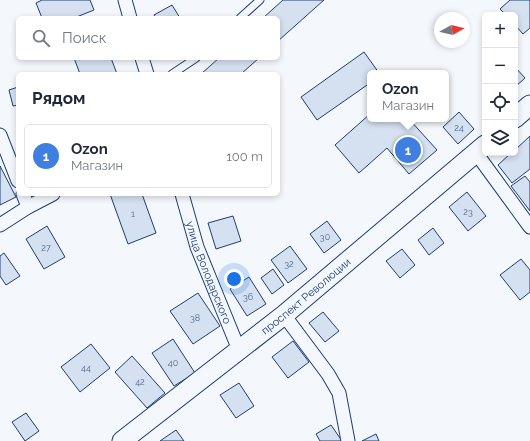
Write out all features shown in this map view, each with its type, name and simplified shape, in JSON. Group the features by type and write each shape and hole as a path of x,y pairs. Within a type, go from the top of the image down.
{"street":[{"path":"125,0 129,16"},
{"path":"143,60 146,72"},
{"path":"518,115 530,105"},
{"path":"0,136 16,176"},
{"path":"480,149 530,227"},
{"name":"проспект Революции","path":"122,441 284,314 480,149"},
{"path":"24,196 28,207"},
{"path":"0,225 28,207 49,196"},
{"name":"улица Володарского","path":"183,196 197,247 239,350"},
{"path":"284,314 328,374 339,393 348,441"}],"lane":[{"path":"242,16 260,0"},
{"path":"175,72 193,60"}],"building":[{"path":"42,0 90,0 94,10 79,16 41,16 36,3"},
{"path":"283,0 324,0 280,39 280,16 265,16"},
{"path":"510,0 530,0 530,28 523,34 518,28 518,12 503,12 500,9"},
{"path":"172,5 179,16 155,16 154,15"},
{"path":"364,52 377,70 367,70 367,85 317,120 301,97"},
{"path":"75,60 112,60 116,72 79,72"},
{"path":"217,60 257,60 243,72 203,72"},
{"path":"518,70 525,78 518,84"},
{"path":"16,88 16,105 13,106 9,90"},
{"path":"459,112 474,129 458,144 443,127"},
{"path":"367,117 367,122 412,122 437,150 409,174 387,148 359,173 335,145"},
{"path":"530,136 530,169 512,183 498,165 508,156 518,156 518,147"},
{"path":"0,166 16,197 0,205"},
{"path":"525,176 530,182 530,211 511,186"},
{"path":"467,192 486,216 468,231 449,207"},
{"path":"111,196 143,196 156,233 128,244"},
{"path":"233,216 241,241 216,249 208,223"},
{"path":"327,221 341,240 324,253 310,234"},
{"path":"47,226 65,257 44,269 26,239"},
{"path":"433,228 444,243 429,255 418,240"},
{"path":"290,246 307,269 288,283 271,260"},
{"path":"402,249 415,265 400,278 386,261"},
{"path":"4,253 20,276 6,285 0,276 0,256"},
{"path":"521,259 530,270 530,292 520,300 500,275"},
{"path":"273,269 284,285 272,294 261,278"},
{"path":"249,277 266,304 247,316 230,289"},
{"path":"198,293 220,326 193,344 170,311"},
{"path":"323,312 339,331 325,342 309,323"},
{"path":"173,339 195,373 174,386 152,353"},
{"path":"293,341 309,362 288,378 272,357"},
{"path":"91,344 110,368 80,392 61,367"},
{"path":"132,356 165,393 147,408 115,372"},
{"path":"239,383 254,406 236,418 220,395"},
{"path":"26,413 39,431 25,441 12,422"},
{"path":"331,425 342,441 320,441 316,434"},
{"path":"176,430 184,441 160,441"},
{"path":"376,434 379,441 362,441"}],"place":[{"name":"Ozon","path":"408,150"}]}
